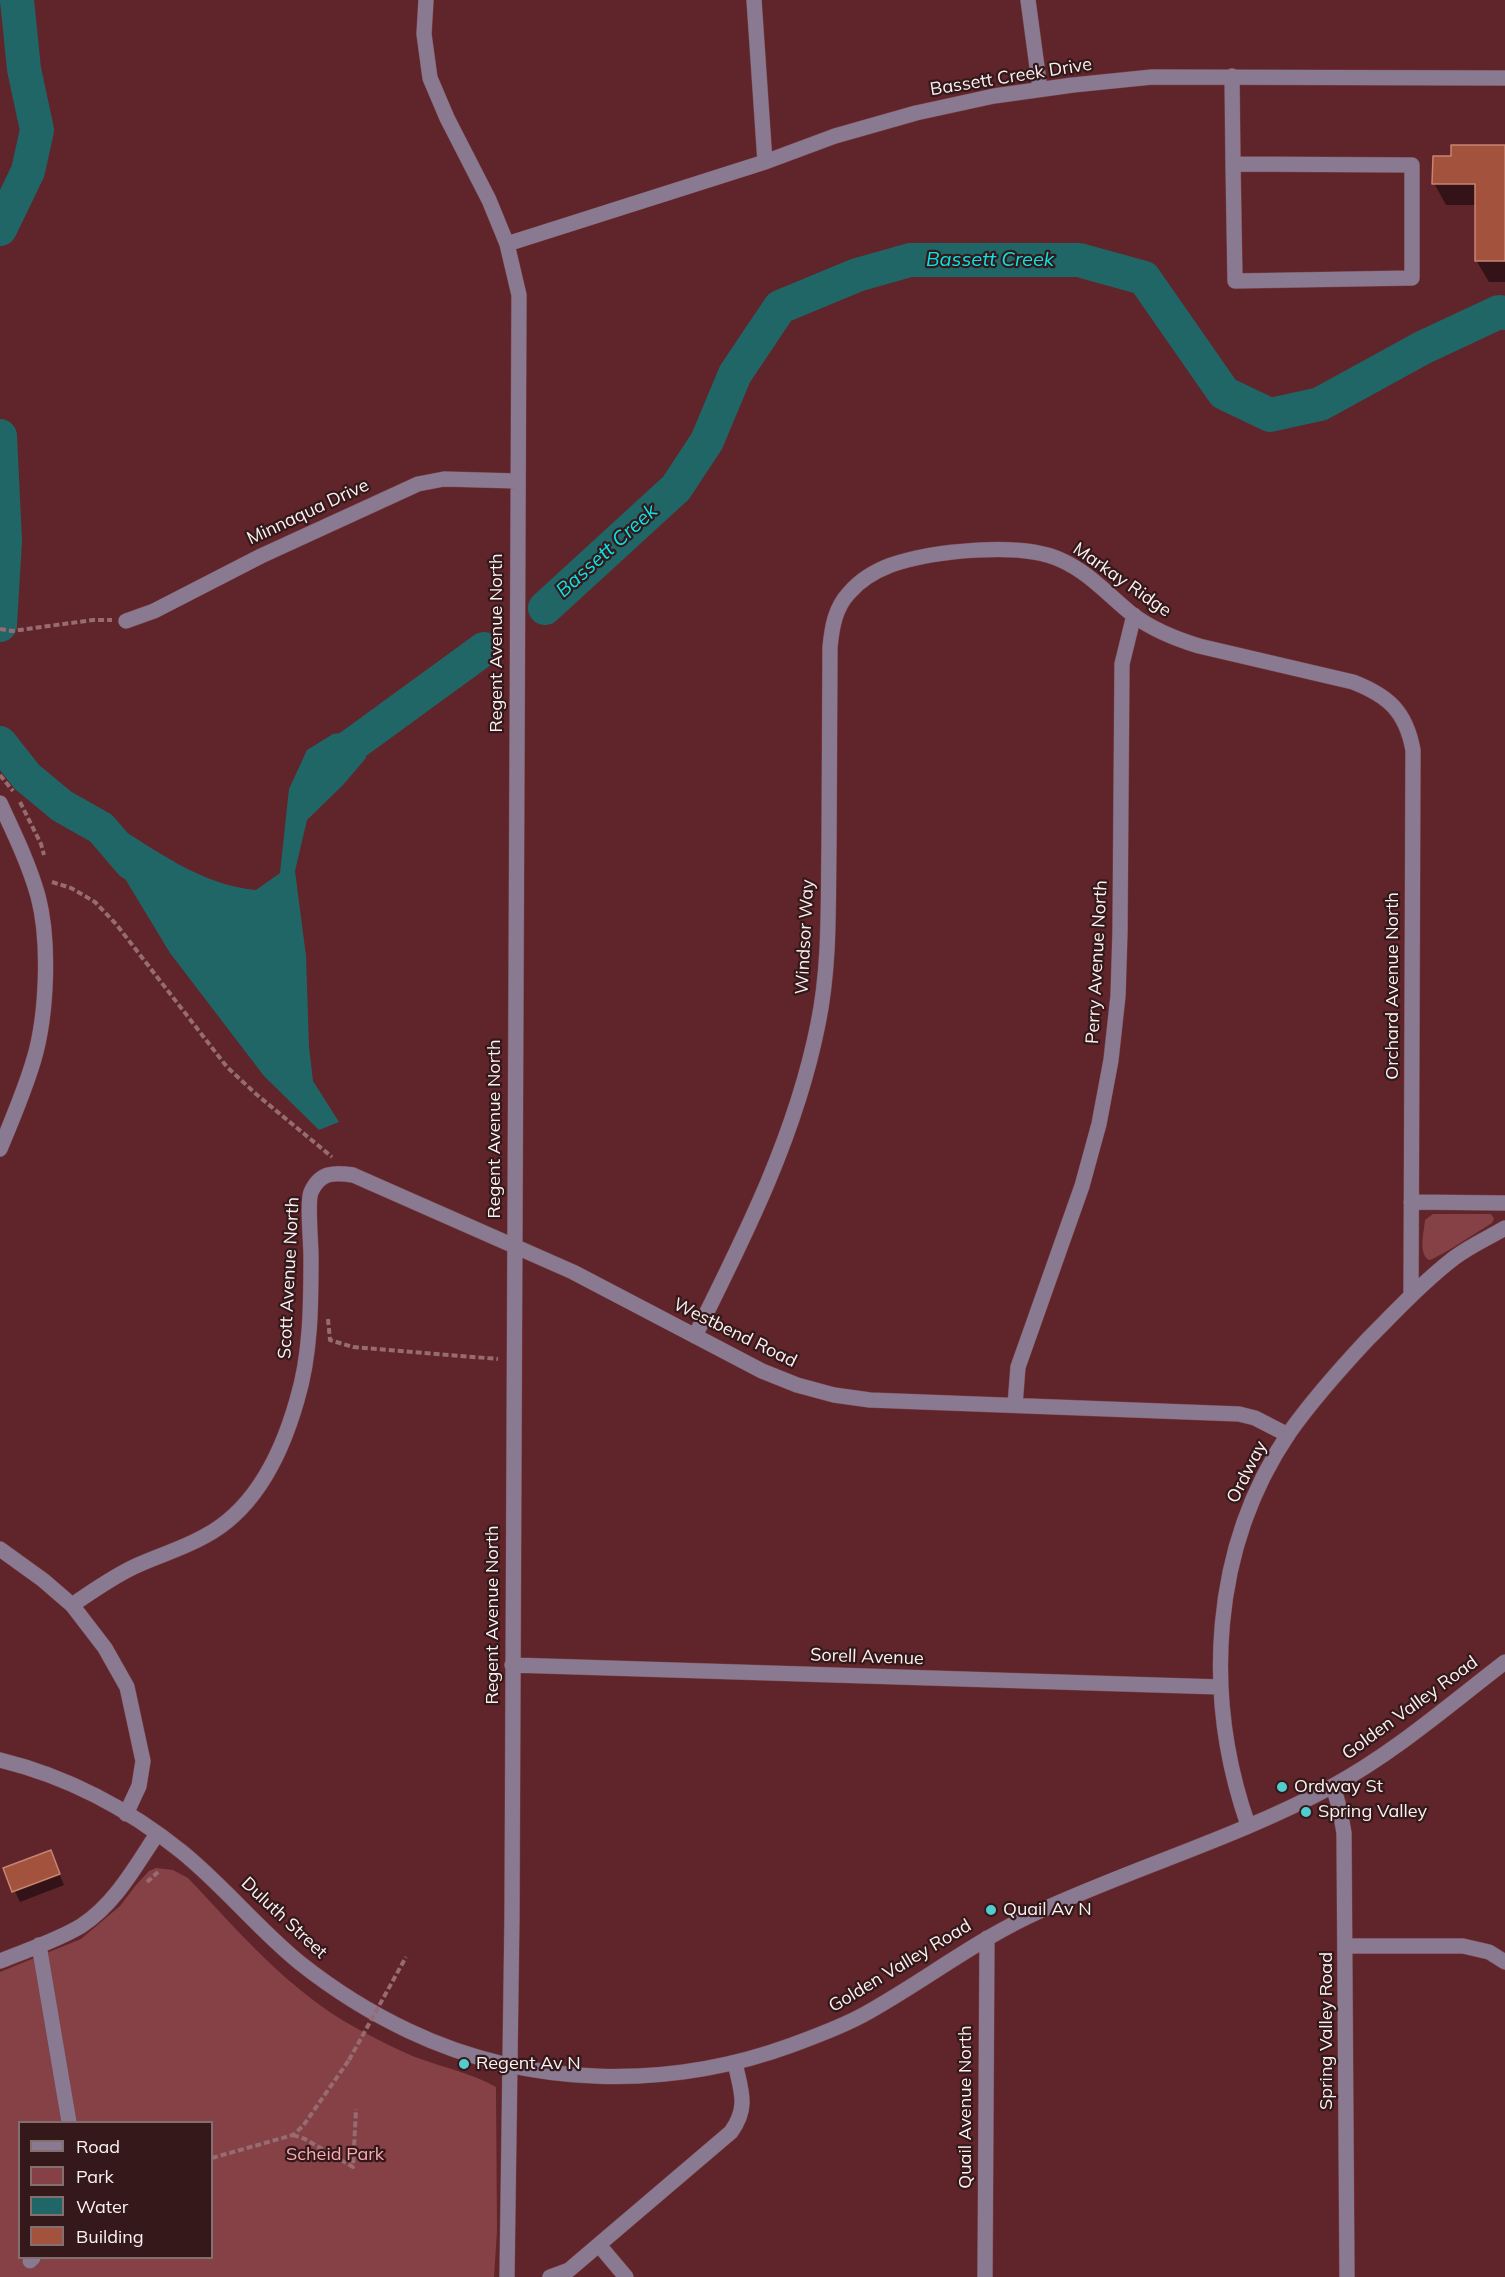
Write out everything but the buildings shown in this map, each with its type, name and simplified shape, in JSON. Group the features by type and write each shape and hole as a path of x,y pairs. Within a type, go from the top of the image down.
{"street":[{"name":"Regent Avenue North","path":"426,0 424,34 430,78 447,118 489,200 507,244 519,295 511,2065 507,2277"},
{"path":"754,0 765,162"},
{"path":"1028,0 1040,89"},
{"path":"1232,76 1233,164 1235,280 1412,278 1413,165 1233,164"},
{"name":"Bassett Creek Drive","path":"507,244 765,162 835,136 916,113 994,96 1152,77 1505,78"},
{"name":"Minnaqua Drive","path":"126,621 154,610 261,556 418,484 444,479 517,481"},
{"name":"Markay Ridge","path":"849,592 879,570 910,560 939,554 1015,549 1035,551 1059,559 1076,568 1096,581 1134,615 1175,638 1199,646 1353,682 1375,690"},
{"name":"Windsor Way","path":"695,1336 743,1241 776,1164 804,1079 818,1024 826,969 828,924 830,647 837,609 849,592"},
{"name":"Perry Avenue North","path":"1015,1405 1018,1367 1082,1186 1099,1124 1112,1060 1118,996 1120,932 1122,664 1134,615"},
{"name":"Orchard Avenue North","path":"1375,690 1403,717 1410,732 1413,750 1411,1296"},
{"path":"0,803 21,847 38,898 45,951 44,1005 35,1058 0,1149"},
{"name":"Westbend Road","path":"334,1172 353,1175 573,1272 762,1371 797,1385 834,1395 870,1400 1239,1414 1255,1418 1288,1435"},
{"name":"Scott Avenue North","path":"72,1605 137,1565 207,1536 234,1516 260,1488 279,1452 298,1400 307,1352 311,1302 311,1193 323,1177 334,1172"},
{"path":"1411,1202 1505,1203"},
{"name":"Ordway","path":"1248,1825 1231,1770 1220,1687 1224,1611 1235,1548 1252,1501 1288,1435 1333,1376 1411,1296 1455,1258 1505,1228"},
{"path":"0,1549 44,1580 72,1605 105,1648 127,1687 143,1761 139,1785 126,1814"},
{"name":"Golden Valley Road","path":"735,2063 820,2034 861,2016 987,1938 1040,1911 1248,1825 1333,1786 1390,1750 1505,1662"},
{"name":"Sorell Avenue","path":"512,1665 1220,1687"},
{"name":"Duluth Street","path":"0,1760 92,1793 157,1834 180,1850 217,1882 299,1962 353,2001 411,2032 474,2056 538,2071 579,2076 677,2073 735,2063"},
{"name":"Spring Valley Road","path":"1333,1786 1344,1833 1347,2277"},
{"path":"0,1961 80,1926 104,1908 157,1834"},
{"name":"Quail Avenue North","path":"985,2277 987,1938"},
{"path":"39,1945 69,2121"},
{"path":"1346,1946 1463,1946 1489,1952 1505,1962"},
{"path":"550,2277 569,2270 731,2132 742,2112 743,2103 735,2063"},
{"path":"599,2245 626,2277"}],"path":[{"path":"0,629 12,631 93,620 126,621"},
{"path":"0,775 27,813 45,863"},
{"path":"48,872 50,882 71,888 95,902 116,924 227,1067 264,1102 334,1159 334,1172"},
{"path":"328,1318 330,1340 352,1347 498,1359"},
{"path":"213,2158 292,2135 303,2127 349,2060 406,1957"},
{"path":"292,2135 305,2139 353,2167 356,2109"}],"green space":[{"path":"1433,1214 1491,1214 1494,1219 1492,1223 1429,1260 1424,1253 1423,1236 1425,1220"},
{"name":"Scheid Park","path":"156,1868 173,1870 188,1878 267,1961 310,1998 372,2036 408,2054 467,2074 496,2087 497,2232 494,2277 0,2277 0,1972 81,1939 120,1906 149,1871"}],"water":[{"path":"364,730 366,758 343,785 307,820 295,871 306,956 309,1047 313,1081 339,1122 319,1130 264,1076 170,953 98,834 108,821 197,873 235,887 256,890 280,873 289,789 307,750 333,734"}],"waterway":[{"name":"Bassett Creek","path":"0,229 28,171 37,130 24,69 17,0"},
{"name":"Bassett Creek","path":"545,608 676,488 707,441 735,374 780,307 857,275 910,260 1079,260 1144,278 1224,393 1270,415 1320,404 1422,348 1499,312 1505,313"},
{"name":"Bassett Creek","path":"0,436 5,541 0,625"},
{"name":"Bassett Creek","path":"331,768 344,751 484,649"},
{"name":"Bassett Creek","path":"0,743 27,777 62,806 101,828 131,863"}],"place":[{"name":"Ordway St","path":"1282,1787"},
{"name":"Spring Valley","path":"1306,1812"},
{"name":"Quail Av N","path":"991,1910"},
{"name":"Regent Av N","path":"464,2064"}]}
